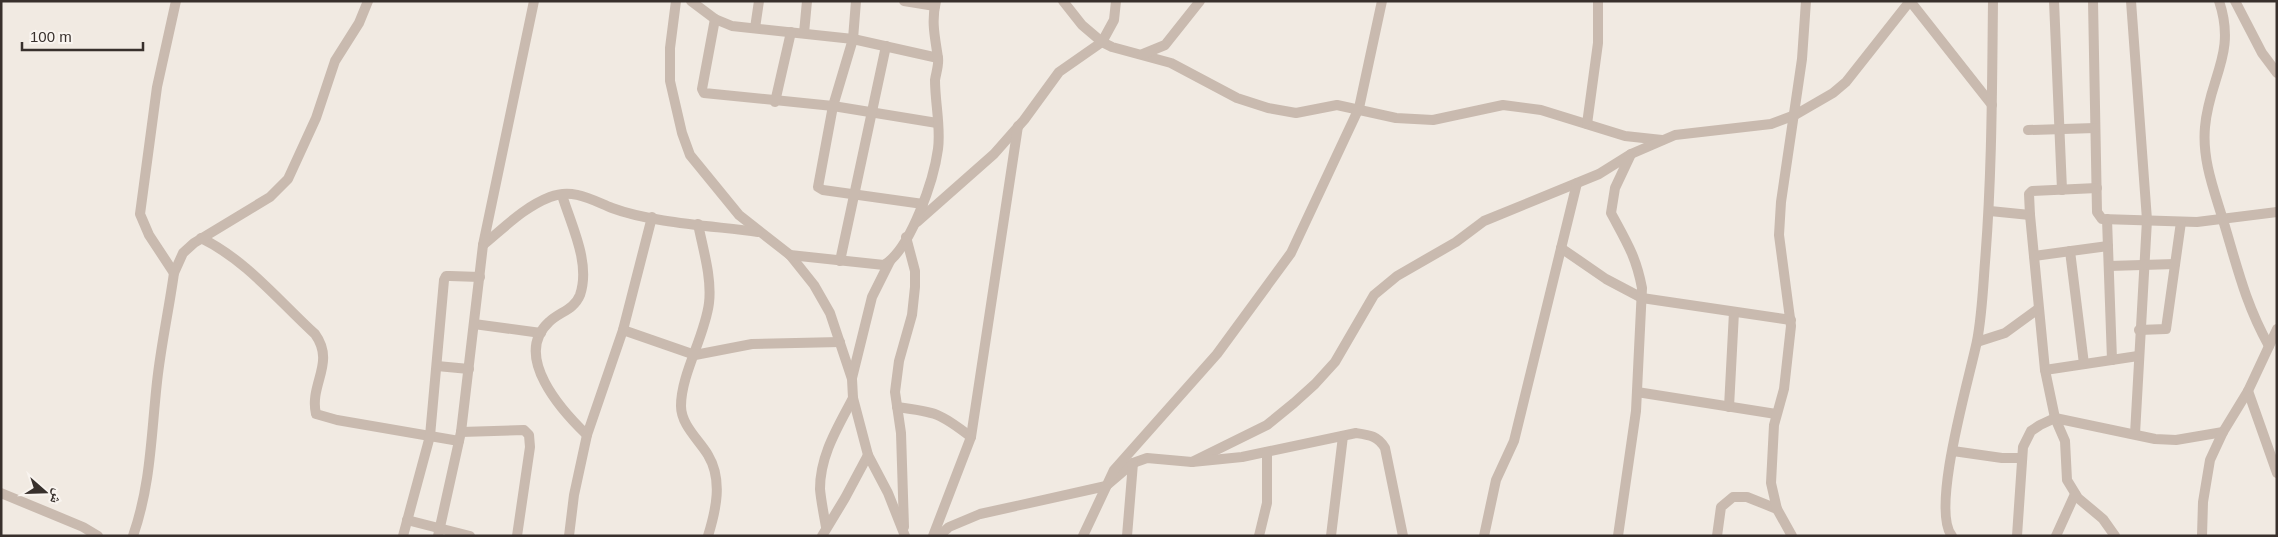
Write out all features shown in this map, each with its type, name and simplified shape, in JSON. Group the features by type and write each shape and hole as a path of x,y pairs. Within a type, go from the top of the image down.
{"street":[{"path":"174,272 144,225 140,214 157,87 176,1"},
{"path":"133,536 143,506 150,472 157,379 174,272 187,248 265,200 288,179 316,118 335,61 359,23 368,1"},
{"path":"439,532 460,437 483,245 534,1"},
{"path":"676,1 670,48 670,81 682,133 690,155 739,216 790,255 814,285 830,313 852,379 853,398 868,454 905,534"},
{"path":"691,1 716,19 732,26 852,39 938,58"},
{"path":"755,28 758,1"},
{"path":"804,33 807,1"},
{"path":"856,1 852,39 834,106 818,187 823,190 923,204"},
{"path":"904,1 936,4 932,18 938,58 935,80 938,147 934,169 914,226"},
{"path":"1063,1 1082,25 1102,42 1112,47 1171,63 1237,98 1268,108 1296,113 1337,105 1359,108 1396,118 1433,120 1503,105 1541,110 1625,136 1664,140"},
{"path":"852,379 872,297 890,261 906,237 914,226 994,154 1059,72 1102,42 1114,20 1116,1"},
{"path":"1143,54 1165,45 1200,1"},
{"path":"1083,536 1114,470 1217,354 1291,253 1359,108 1382,1"},
{"path":"1587,124 1598,44 1598,1"},
{"path":"1792,536 1777,509 1771,483 1776,414 1784,389 1792,320 1779,235 1781,202 1795,115 1806,1"},
{"path":"1192,462 1267,425 1316,384 1334,362 1374,295 1397,276 1498,214 1599,174 1631,154 1675,135 1771,124 1795,115 1833,93 1846,82 1910,1 1992,105"},
{"path":"1952,536 1945,523 1944,507 1970,365 1977,342 1990,211 1993,1"},
{"path":"2054,1 2062,190"},
{"path":"2093,1 2097,212 2102,219 2181,222 2223,220 2277,212"},
{"path":"2131,1 2147,220 2139,330 2135,434"},
{"path":"2219,1 2227,28 2226,44 2208,104 2204,137 2212,189 2223,220 2242,290 2253,317 2269,346"},
{"path":"2235,1 2262,53 2277,73"},
{"path":"716,19 702,89 704,93 774,102 834,106 937,123"},
{"path":"774,102 791,32"},
{"path":"840,261 856,194 886,46"},
{"path":"933,536 971,437 1018,126"},
{"path":"2028,130 2095,128"},
{"path":"1618,536 1627,484 1637,392 1642,298 1638,268 1628,240 1611,213 1615,188 1631,154"},
{"path":"1484,536 1496,480 1514,441 1577,183"},
{"path":"2097,188 2030,192 2030,215 2045,370 2056,418 2066,440 2067,480 2075,494 2103,519 2114,536"},
{"path":"483,245 516,216 551,196 562,195 588,197 612,208 652,217 759,232"},
{"path":"562,195 579,250 583,275 580,295 573,306 548,322 541,333 535,353 546,384 557,403 587,435"},
{"path":"1990,211 2030,215"},
{"path":"569,536 574,495 587,435 623,330 652,217"},
{"path":"2107,219 2112,360"},
{"path":"2139,330 2165,330 2181,222"},
{"path":"698,224 708,281 709,303 684,388 681,407 688,427 709,456 717,475 717,494 708,536"},
{"path":"905,534 901,433 895,392 900,361 912,315 916,287 915,272 906,237"},
{"path":"201,238 225,251 246,267 322,343 324,354 316,400 316,414 338,420 430,436 460,437 524,430 529,435 530,447 517,536"},
{"path":"2034,256 2108,246"},
{"path":"1561,248 1606,279 1642,298 1792,320"},
{"path":"2070,251 2084,364"},
{"path":"790,255 873,265 884,264 890,261"},
{"path":"2109,266 2175,264"},
{"path":"403,536 430,436 444,280 446,276 480,277"},
{"path":"1977,342 2005,333 2038,309"},
{"path":"1729,407 1734,312"},
{"path":"474,324 541,333"},
{"path":"2202,536 2206,474 2223,432 2248,391 2277,329"},
{"path":"623,330 695,355 752,344 840,342"},
{"path":"2045,370 2138,356"},
{"path":"437,366 469,369"},
{"path":"2248,391 2277,473"},
{"path":"1637,392 1776,414"},
{"path":"824,532 820,490 822,467 827,448 853,398"},
{"path":"897,407 932,412 947,418 971,437"},
{"path":"2017,536 2021,458 2026,438 2031,431 2056,418 2155,439 2176,440 2223,432"},
{"path":"939,536 949,527 980,514 1106,486 1133,463 1147,458 1192,462 1267,452 1356,433 1372,435 1380,440 1385,448 1403,536"},
{"path":"1331,536 1343,436"},
{"path":"1953,451 2002,458 2021,458"},
{"path":"1259,536 1267,503 1267,452"},
{"path":"824,532 845,498 868,454"},
{"path":"1127,536 1133,463"},
{"path":"1,493 83,527 98,536"},
{"path":"2056,536 2075,494"},
{"path":"1717,536 1721,506 1733,497 1747,497 1777,509"},
{"path":"407,520 439,532 470,536"}]}
